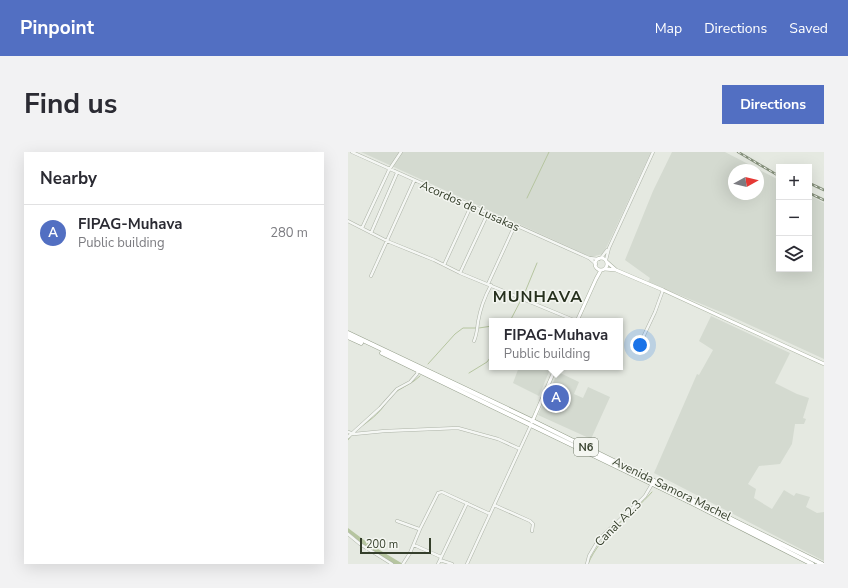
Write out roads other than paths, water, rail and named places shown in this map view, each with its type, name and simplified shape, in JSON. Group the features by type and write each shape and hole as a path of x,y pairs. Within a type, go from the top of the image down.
{"highway":[{"name":"Avenida Samora Machel","path":"348,333 822,564"},
{"name":"Avenida Samora Machel","path":"348,336 532,423 537,427 812,564"}],"main road":[{"path":"596,279 596,261 600,258 616,270"},
{"path":"577,318 596,279 607,266 606,261"},
{"path":"596,265 603,269 616,270 663,290 824,364"},
{"path":"532,423 555,370"}],"street":[{"name":"Acordos de Lusakas","path":"352,152 397,174 589,258"},
{"path":"362,228 389,170 401,152"},
{"path":"606,261 609,248 653,152"},
{"path":"371,233 397,174"},
{"path":"371,276 414,181"},
{"path":"444,266 471,206"},
{"path":"460,273 488,213"},
{"path":"348,221 387,242 434,260 460,273 569,318"},
{"path":"474,341 489,284 515,225"},
{"path":"589,258 600,258 609,248"},
{"path":"589,258 596,265"},
{"path":"637,350 655,312 663,290"},
{"path":"348,437 380,408 397,389 410,382 417,374 418,370"},
{"path":"467,564 532,423"},
{"path":"351,433 458,428 498,439 520,449"},
{"name":"Canal A2.3","path":"586,564 600,539 645,496 652,484"},
{"path":"403,564 414,545 420,529 438,493 442,492 467,502 490,514"},
{"path":"438,564 467,502"},
{"path":"494,505 530,521 533,524 532,531"},
{"path":"397,521 420,529"},
{"path":"348,534 360,544 392,564"},
{"path":"414,545 452,564"}],"waterway":[{"path":"527,198 549,152"},
{"path":"523,297 537,263"},
{"path":"512,318 521,300"},
{"path":"479,328 489,326"},
{"path":"428,364 455,334 463,328 476,328"},
{"path":"469,373 489,359"},
{"path":"397,391 420,376"},
{"path":"359,428 377,414 385,404"},
{"path":"348,440 351,436"},
{"path":"588,564 608,534 652,492"}],"railway":[{"path":"738,152 776,174"},
{"path":"812,184 824,190"},
{"path":"812,194 824,200"}],"place":[{"name":"FIPAG-Muhava","path":"556,398"}],"district":[{"name":"MUNHAVA","path":"538,297"}]}
